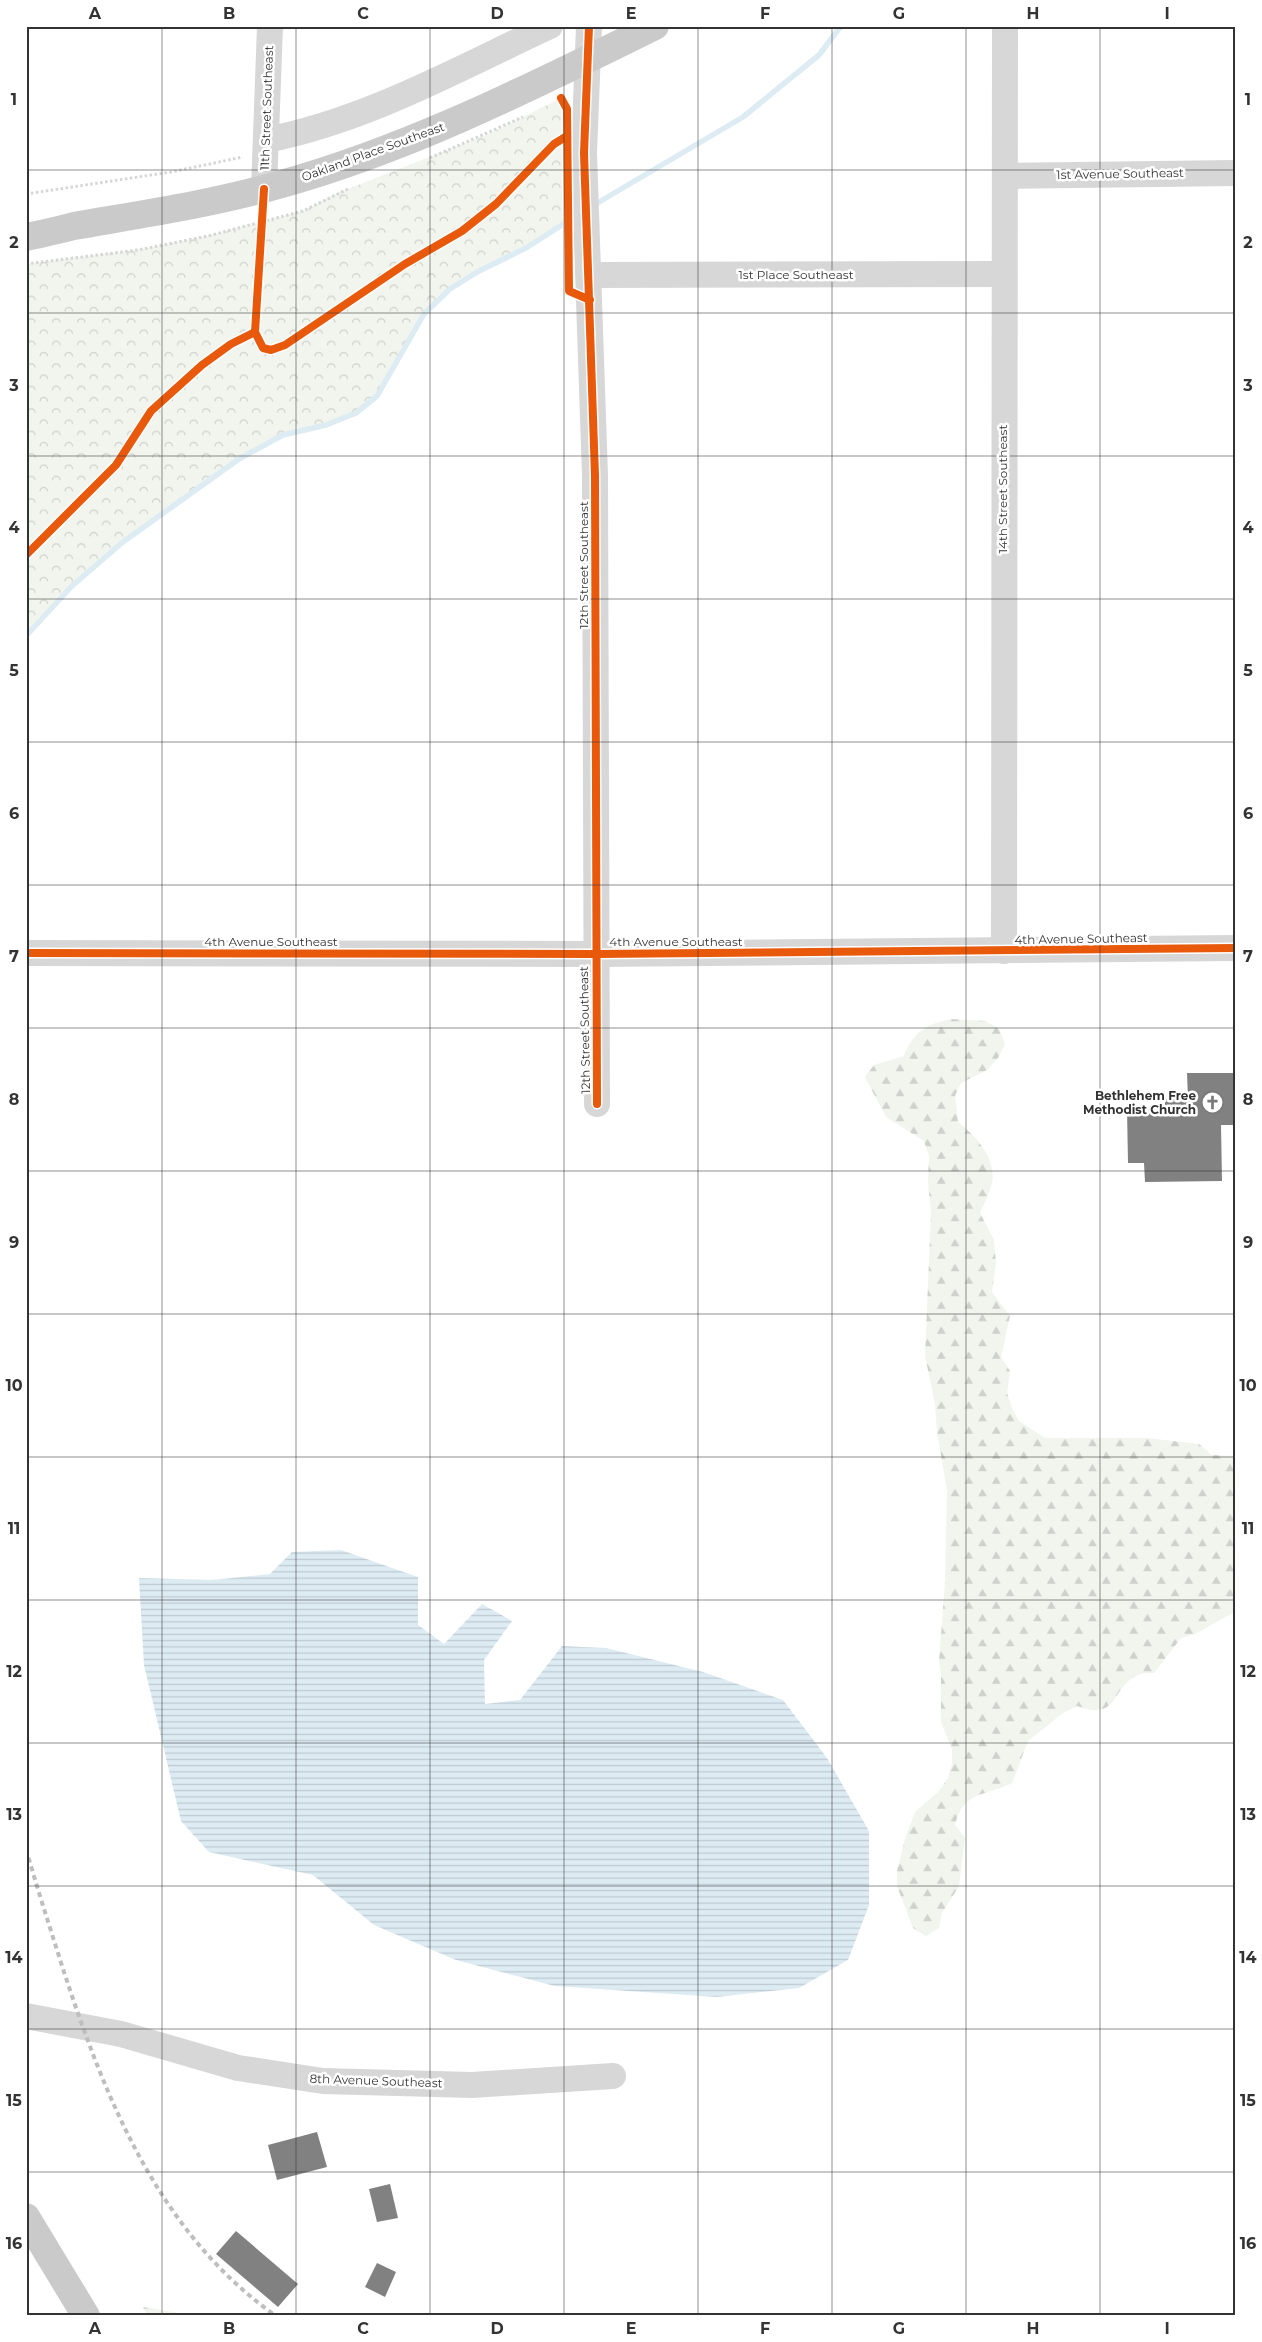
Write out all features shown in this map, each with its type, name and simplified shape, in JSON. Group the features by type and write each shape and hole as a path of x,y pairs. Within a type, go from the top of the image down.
{"main road":[{"name":"Oakland Place Southeast","path":"26,238 74,226 161,213 264,189 308,176 414,138 587,60 655,26"},
{"name":"Oakland Place Southeast","path":"26,224 74,226"},
{"path":"26,2216 86,2316"}],"street":[{"name":"11th Street Southeast","path":"264,189 270,26"},
{"path":"266,140 342,120 382,105 467,67 550,26"},
{"name":"12th Street Southeast","path":"589,26 584,153 595,476 597,1104"},
{"name":"14th Street Southeast","path":"1004,26 1004,951"},
{"name":"1st Avenue Southeast","path":"1005,176 1236,173"},
{"name":"1st Place Southeast","path":"588,263 1003,274"},
{"name":"4th Avenue Southeast","path":"26,953 596,954 1236,948"},
{"name":"8th Avenue Southeast","path":"26,2016 121,2034 238,2068 323,2081 472,2085 613,2076"}],"path":[{"path":"26,194 171,172 243,157"},
{"path":"263,232 264,189"},
{"path":"26,264 138,250 264,223"}],"green space":[{"path":"561,98 563,224 526,248 479,271 450,289 424,314 377,396 356,413 326,425 283,435 239,459 123,542 72,586 26,636 26,264 138,250 208,236 303,211 335,194 491,133"},
{"path":"951,1019 985,1021 999,1029 1005,1044 998,1058 987,1070 961,1083 955,1096 958,1122 985,1150 992,1168 991,1187 980,1213 994,1240 996,1263 992,1292 1010,1316 1001,1357 1010,1371 1007,1393 1012,1408 1019,1421 1045,1438 1147,1438 1199,1444 1212,1455 1236,1456 1236,1611 1195,1634 1181,1638 1154,1673 1140,1674 1129,1680 1108,1706 1101,1710 1091,1710 1077,1706 1063,1713 1028,1741 1012,1783 976,1796 964,1806 955,1825 965,1838 959,1886 942,1913 939,1928 926,1936 913,1928 897,1886 897,1871 905,1839 915,1812 939,1791 948,1778 952,1764 952,1749 941,1722 941,1675 939,1660 945,1583 947,1490 937,1432 935,1403 925,1356 931,1213 928,1182 929,1156 924,1141 886,1117 865,1077 874,1065 904,1056 916,1035 922,1030"},
{"path":"143,2307 197,2316 148,2316"}],"shaded area":[{"path":"341,1550 418,1577 418,1625 444,1644 482,1604 512,1621 484,1660 485,1704 520,1700 562,1646 606,1648 703,1672 783,1700 827,1758 869,1831 869,1905 848,1960 799,1988 717,1997 555,1986 456,1960 374,1925 313,1875 209,1852 181,1821 144,1665 139,1578 212,1580 270,1574 292,1552"}],"building":[{"path":"1187,1073 1236,1073 1236,1125 1221,1125 1222,1181 1145,1182 1144,1163 1128,1163 1127,1109 1165,1108 1165,1099 1188,1099"},
{"path":"317,2132 327,2167 277,2180 268,2145"},
{"path":"390,2184 398,2218 377,2222 369,2189"},
{"path":"236,2231 298,2284 278,2307 216,2254"},
{"path":"377,2263 396,2272 385,2297 365,2287"}],"waterway":[{"path":"594,205 743,117 819,55 841,26"},
{"path":"26,636 72,586 123,542 239,459 283,435 326,425 356,413 377,396 424,314 450,289 479,271 526,248 579,214"}],"railway":[{"path":"26,1849 81,2021 119,2117 143,2162 169,2206 200,2246 235,2283 276,2316"}],"cycle path":[{"path":"589,26 584,153 595,476 597,1104"},
{"path":"561,98 567,109 569,291 590,300"},
{"path":"264,189 255,332 263,348 271,350 285,345 405,264 462,231 496,204 554,144 567,136"},
{"path":"26,555 116,465 151,411 202,365 231,344 255,332"},
{"path":"26,953 596,954 1236,948"}],"place":[{"name":"Bethlehem Free Methodist Church","path":"1212,1103"}]}
